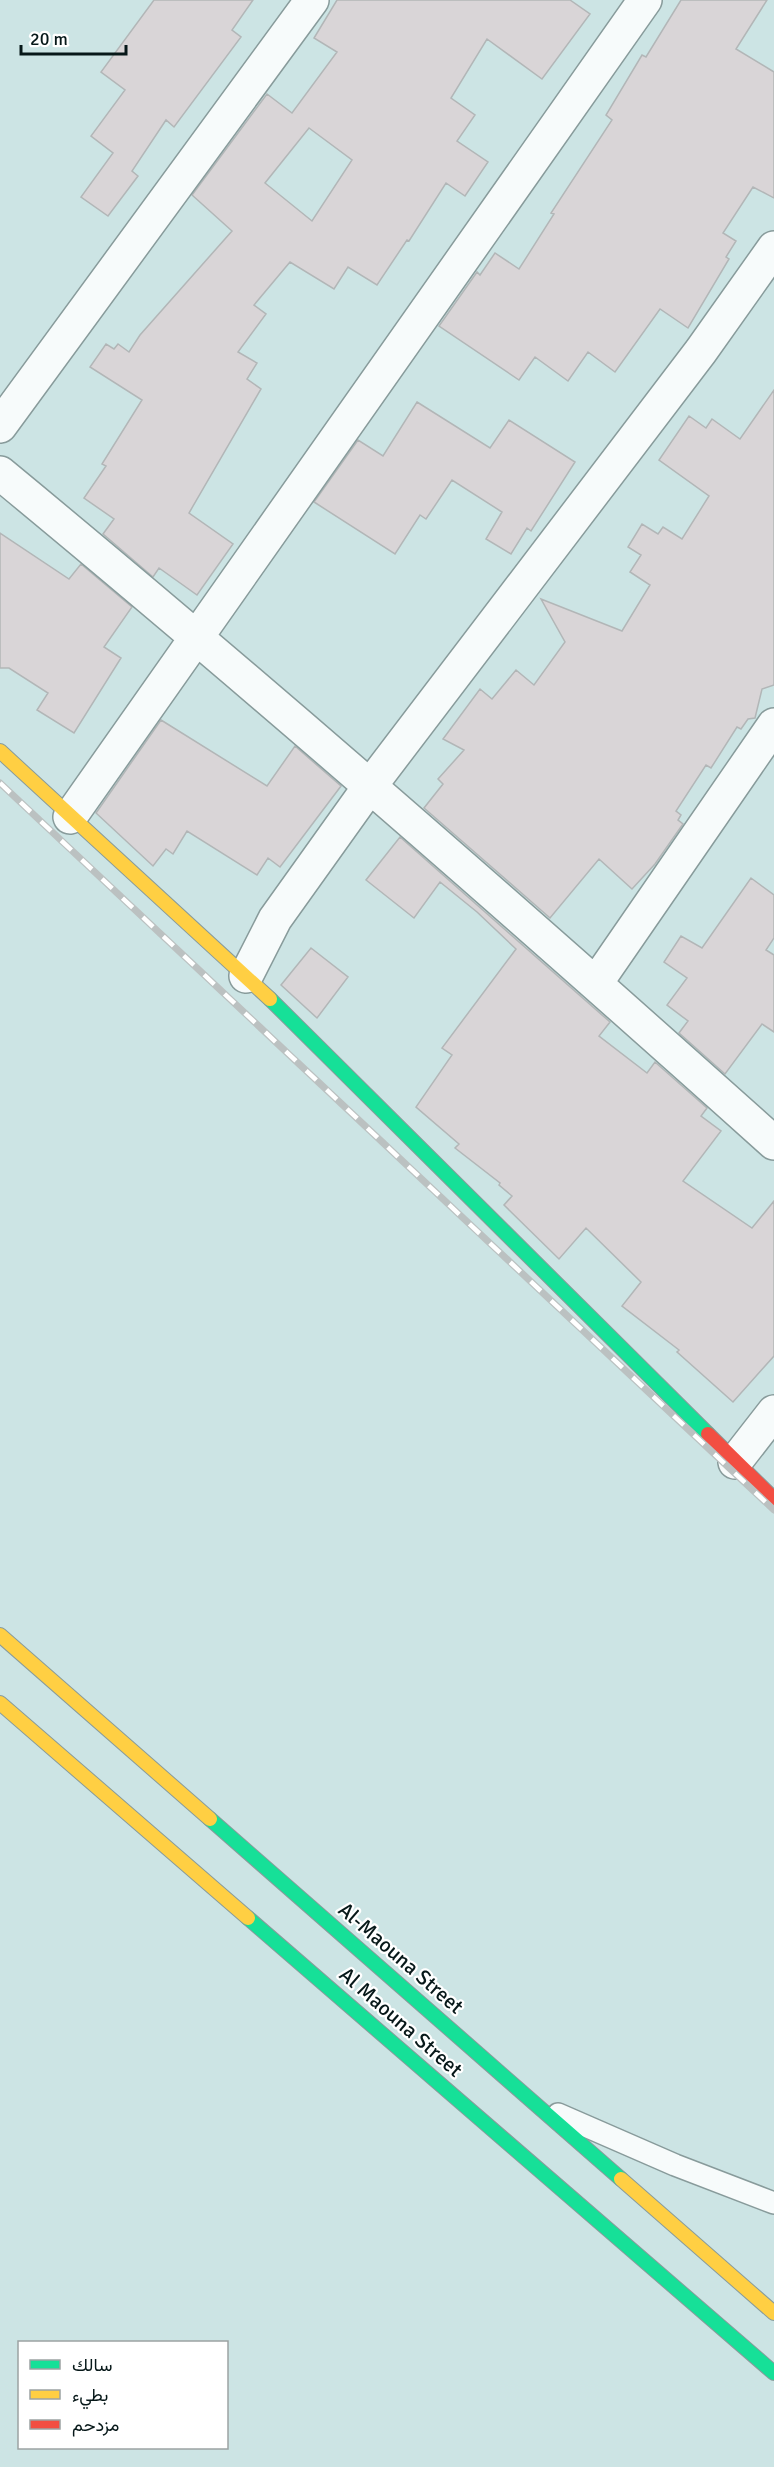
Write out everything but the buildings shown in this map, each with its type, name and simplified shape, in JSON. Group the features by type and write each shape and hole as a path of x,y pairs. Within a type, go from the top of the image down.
{"main road":[{"path":"0,751 246,976 774,1499"},
{"name":"Al-Maouna Street","path":"0,1635 774,2313"},
{"name":"Al Maouna Street","path":"0,1703 774,2373"}],"street":[{"path":"0,426 312,0"},
{"path":"70,817 645,0"},
{"path":"246,976 275,919 370,786 701,351 774,248"},
{"path":"0,473 197,635 596,983 774,1143"},
{"path":"596,983 774,725"},
{"path":"735,1461 774,1412"}],"lane":[{"path":"533,2103 675,2164 774,2203"}],"railway":[{"path":"0,783 774,1510"}],"traffic: fast":[{"path":"270,999 708,1434"},
{"path":"210,1819 621,2179"},
{"path":"248,1918 774,2373"}],"traffic: slow":[{"path":"0,751 270,999"},
{"path":"0,1635 210,1819"},
{"path":"0,1703 248,1918"},
{"path":"621,2179 774,2313"}],"traffic: jam":[{"path":"708,1434 774,1499"}]}
